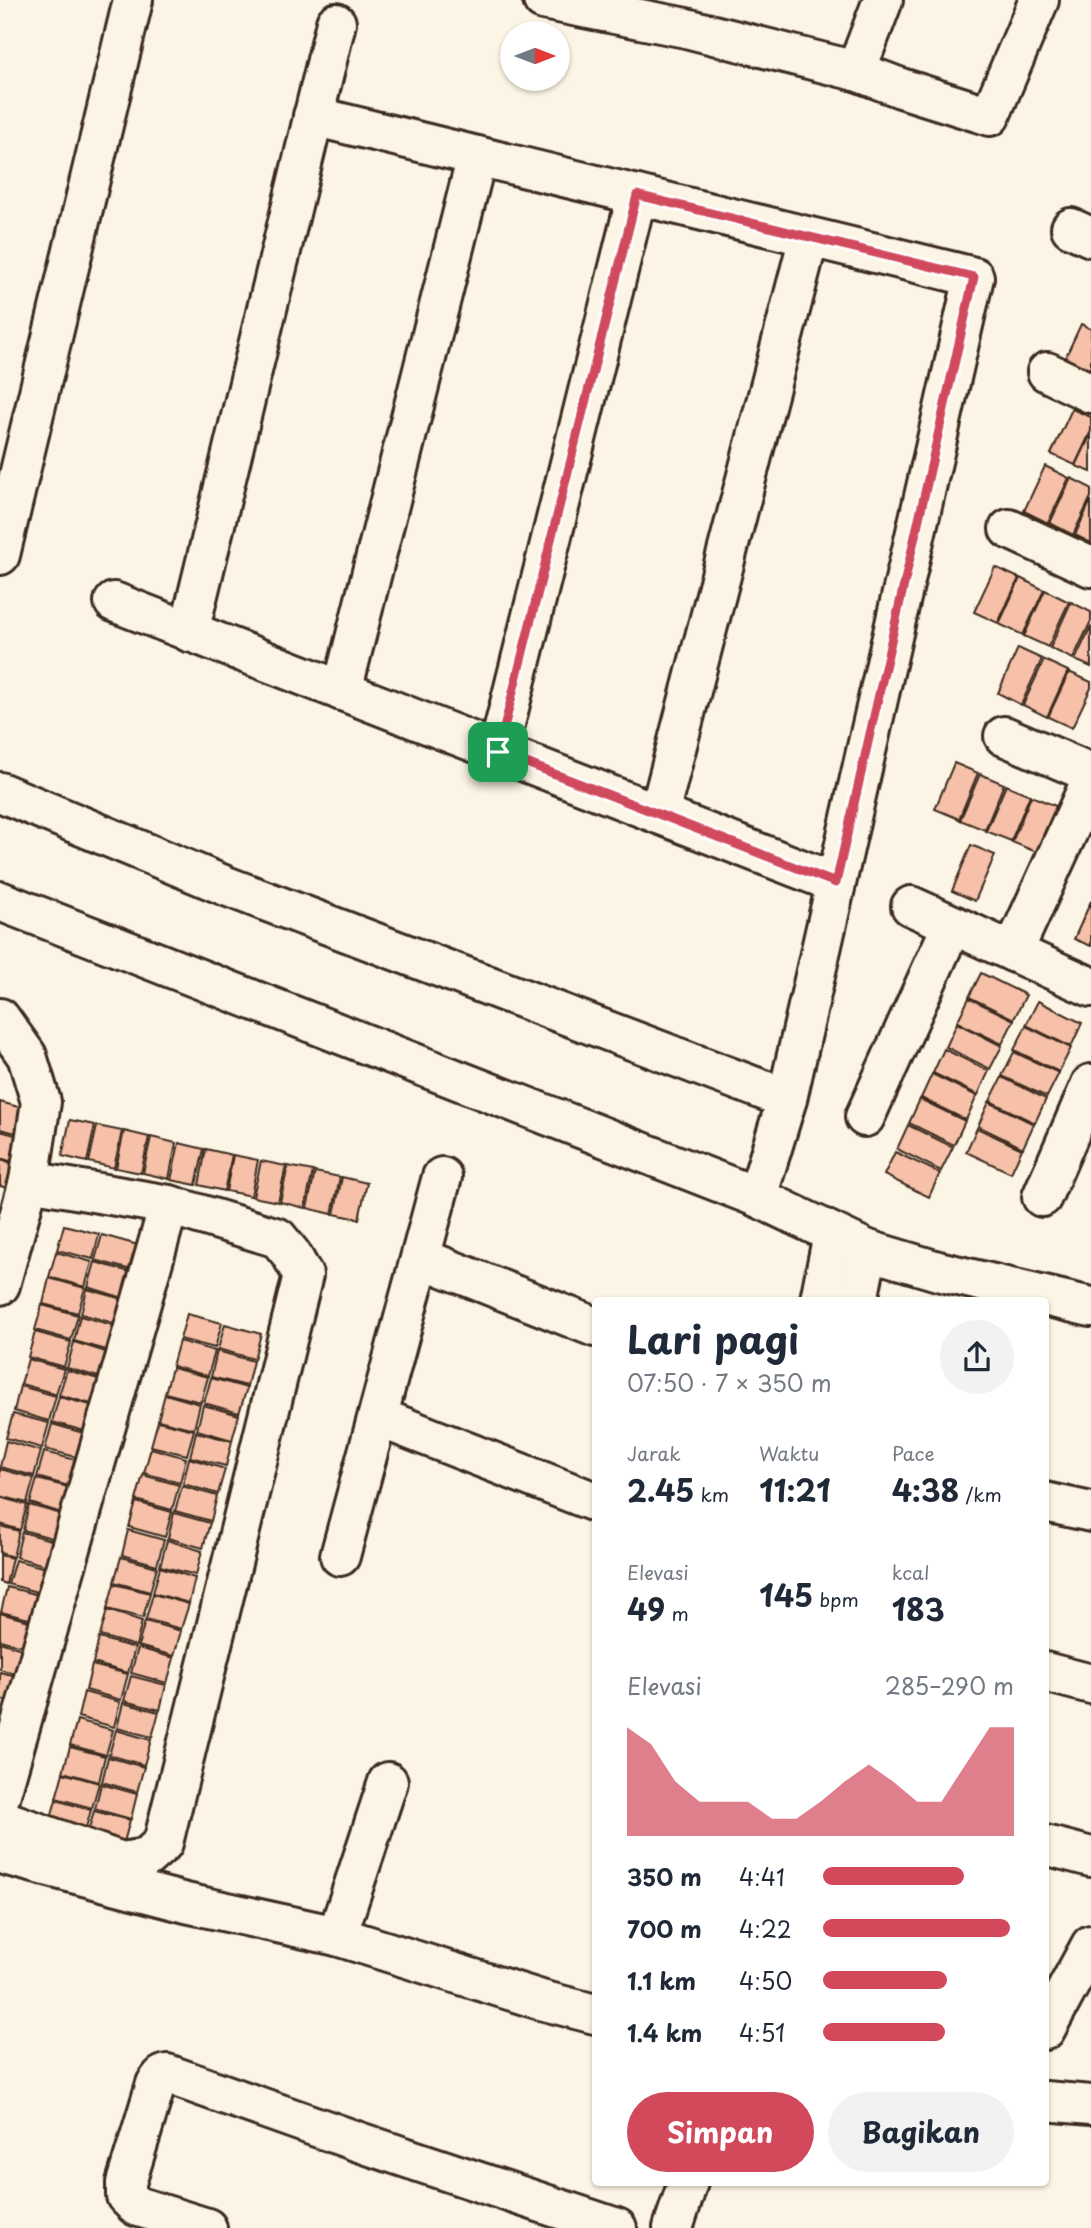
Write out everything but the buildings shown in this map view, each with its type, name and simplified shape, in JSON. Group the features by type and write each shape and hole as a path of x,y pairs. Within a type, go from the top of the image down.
{"street":[{"path":"0,555 133,0"},
{"path":"543,0 690,14 901,88 990,116 1039,0"},
{"path":"856,71 883,0"},
{"path":"189,632 336,23"},
{"path":"313,116 974,277 784,1109 760,1187"},
{"path":"342,691 477,156"},
{"path":"498,752 637,195"},
{"path":"659,814 809,237"},
{"path":"1046,372 1091,393"},
{"path":"1009,529 1091,567"},
{"path":"114,602 836,883"},
{"path":"1004,736 1091,772"},
{"path":"1013,952 1091,781"},
{"path":"0,792 226,886 784,1109"},
{"path":"0,901 760,1187 833,1234 868,1250 938,1271 1048,1297"},
{"path":"911,906 1091,986"},
{"path":"865,1117 952,925"},
{"path":"0,1018 27,1056 41,1102 29,1181 0,1285"},
{"path":"1042,1197 1091,1084"},
{"path":"340,1556 442,1177"},
{"path":"0,1819 121,1862 146,1858 163,1843 303,1275 278,1238 169,1205 29,1181"},
{"path":"0,1797 169,1205"},
{"path":"821,1297 833,1234"},
{"path":"859,1297 868,1250"},
{"path":"421,1258 592,1326"},
{"path":"1049,1297 1091,1307"},
{"path":"378,1417 592,1501"},
{"path":"1049,1503 1091,1512"},
{"path":"1049,1673 1091,1684"},
{"path":"337,1936 388,1782"},
{"path":"1049,1846 1091,1857"},
{"path":"0,1854 186,1903 337,1936 541,2000 592,2013"},
{"path":"1049,2023 1091,1945"},
{"path":"207,2228 136,2206 126,2196 126,2182 156,2084 167,2074 359,2142 617,2228"},
{"path":"1049,2101 1091,2105"},
{"path":"673,2228 687,2186"}],"route":[{"path":"637,195 974,277 836,883 498,752 637,195"}]}
